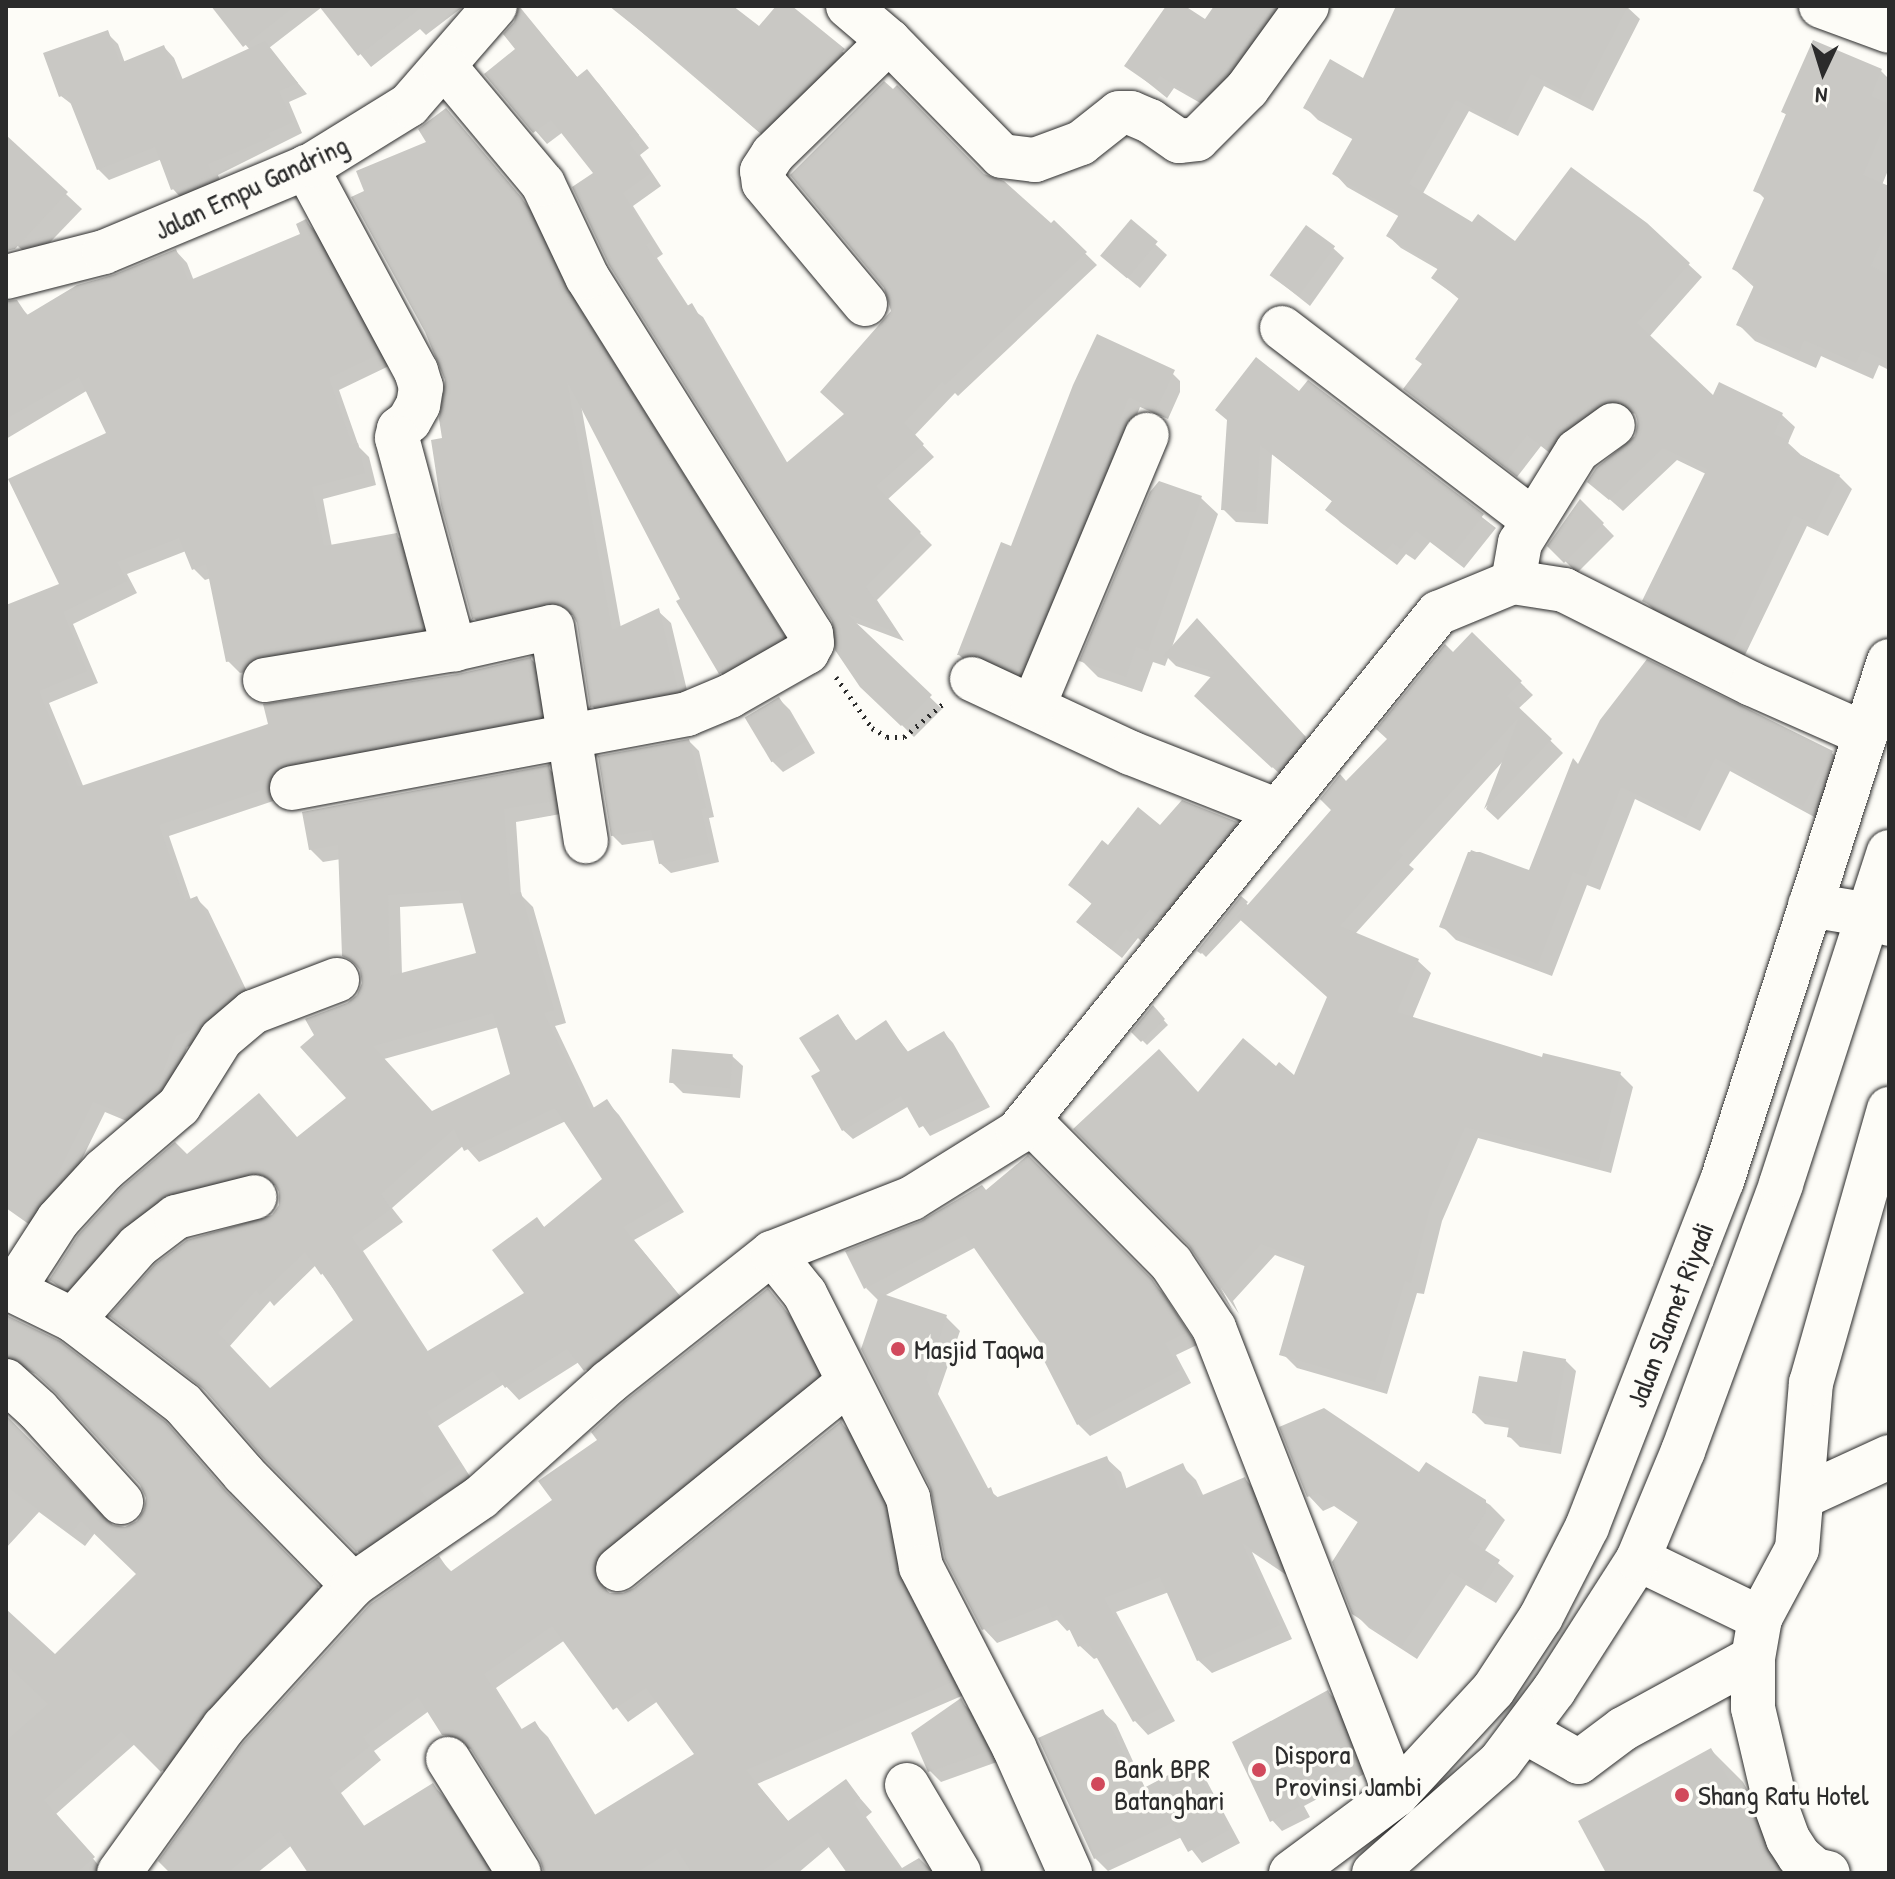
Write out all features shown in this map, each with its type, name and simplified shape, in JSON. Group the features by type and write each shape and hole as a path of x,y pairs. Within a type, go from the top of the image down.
{"street":[{"name":"Jalan Empu Gandring","path":"6,277 104,252 306,167 409,105 495,6"},
{"path":"848,6 889,41 1002,156 1035,160 1081,143 1119,113 1131,113 1150,121 1179,141 1197,139 1247,89 1307,6"},
{"path":"1821,6 1889,31"},
{"path":"865,304 764,183 762,171 773,154 889,41"},
{"path":"292,788 687,714 743,689 807,652 812,643 811,634 587,277 543,184 445,67"},
{"path":"306,167 416,371 421,387 418,405 399,429 397,438 454,649"},
{"path":"1282,328 1533,520"},
{"path":"1513,582 1520,543 1533,520 1577,451 1613,425"},
{"path":"1033,707 1147,435"},
{"path":"119,1873 224,1727 353,1585 481,1497 609,1382 772,1253 912,1198 1018,1132 1438,613 1513,582 1564,590 1752,684 1865,734"},
{"path":"265,680 454,649 552,627 572,737 586,841"},
{"name":"Jalan Slamet Riyadi","path":"1291,1873 1396,1795 1493,1690 1541,1617 1587,1527 1722,1181 1865,734 1887,675"},
{"path":"972,679 1131,753 1276,810"},
{"name":"Jalan Slamet Riyadi","path":"1374,1873 1500,1762 1554,1690 1638,1559 1683,1451 1879,920 1889,852"},
{"path":"1810,905 1879,920"},
{"path":"337,980 253,1012 221,1039 179,1106 104,1170 58,1220 10,1288 73,1320 183,1404 244,1474 353,1585"},
{"path":"1828,1873 1815,1870 1799,1856 1788,1839 1776,1806 1753,1708 1757,1638 1797,1549 1804,1496 1811,1383 1889,1112"},
{"path":"1029,1120 1171,1263 1214,1328 1396,1795"},
{"path":"73,1320 138,1246 176,1217 255,1197"},
{"path":"772,1253 805,1294 908,1498 921,1567 1014,1747 1070,1873"},
{"path":"6,1381 38,1410 121,1502"},
{"path":"618,1569 849,1382"},
{"path":"1804,1496 1889,1457"},
{"path":"1638,1559 1757,1638"},
{"path":"1524,1731 1579,1762 1757,1638"},
{"path":"448,1759 519,1873"},
{"path":"907,1785 959,1873"}],"path":[{"path":"812,643 872,728 887,737 904,737 972,679"}],"building":[{"path":"211,6 295,6 243,47"},
{"path":"319,6 423,6 358,56"},
{"path":"519,6 577,77 587,69 639,135 629,143 651,173 623,193 652,241 646,245 687,306 692,303 785,464 844,414 820,392 891,311 884,288 790,175 884,81 893,89 897,85 984,174 1004,181 1051,223 1054,220 1087,252 945,385 942,382 904,423 924,444 876,486 921,532 866,587 896,632 847,614 932,695 901,726 860,687 835,650 832,621 609,265 572,187 593,173 551,120 533,133 484,74 515,49 503,34 514,22"},
{"path":"609,6 733,6 759,26 776,6 792,6 845,49 759,132 716,95 718,93"},
{"path":"1166,6 1185,6 1205,19 1214,6 1271,6 1201,100 1160,76 1153,86 1124,66"},
{"path":"1396,6 1628,6 1580,99 1531,74 1505,125 1456,100 1409,184 1472,222 1478,214 1515,241 1571,167 1647,223 1690,263 1637,323 1713,395 1719,382 1783,413 1774,434 1789,441 1786,448 1840,475 1815,525 1794,515 1731,646 1642,601 1707,469 1663,448 1609,500 1587,482 1596,468 1635,436 1638,422 1634,411 1624,403 1611,400 1598,405 1562,431 1548,451 1527,435 1503,466 1403,389 1422,364 1415,359 1459,298 1431,278 1439,267 1386,236 1400,213 1332,174 1354,136 1303,108 1330,59 1363,78"},
{"path":"108,30 120,63 164,45 178,81 265,41 298,83 279,91 293,122 269,133 271,137 208,164 212,175 171,190 155,147 97,170 67,94 59,97 43,53"},
{"path":"1813,40 1882,69 1871,96 1889,104 1889,114 1863,175 1889,186 1889,224 1871,266 1889,275 1889,362 1862,350 1856,363 1804,340 1799,353 1736,325 1756,281 1732,269 1765,196 1753,191 1786,114 1781,112"},
{"path":"446,108 522,198 566,290 783,637 719,674 676,601 680,599 567,381 612,630 659,608 678,690 590,707 577,623 570,610 559,603 547,603 472,619 441,505 431,440 442,438 439,419 445,380 425,332 351,197 364,191 356,171 426,142 418,129"},
{"path":"6,135 68,192 15,249 6,251"},
{"path":"306,219 379,354 329,378 352,445 358,443 365,473 312,487 324,546 397,533 423,629 226,662 206,564 192,570 179,538 117,562 127,581 63,612 87,671 39,691 78,787 268,724 263,704 458,674 531,657 541,716 287,763 275,770 268,788 159,825 185,901 197,896 242,990 200,1026 176,1036 155,1094 129,1116 93,1102 48,1194 27,1222 6,1207 6,605 59,584 8,479 106,433 79,377 6,419 6,301 17,300 27,315 77,285 113,275 176,249 188,281 300,234 296,224"},
{"path":"1131,219 1158,241 1127,278 1100,256"},
{"path":"1306,225 1335,246 1299,296 1270,275"},
{"path":"1097,334 1175,370 1156,410 1129,397 1104,462 1108,464 1020,674 982,656 957,655 1001,542 1011,546 1073,385"},
{"path":"1256,357 1299,391 1308,380 1484,514 1451,557 1416,531 1401,549 1393,543 1383,554 1325,510 1332,501 1260,445 1256,512 1221,510 1227,420 1215,410"},
{"path":"1159,481 1202,496 1148,651 1136,647 1126,677 1079,661 1150,492"},
{"path":"1580,499 1604,523 1564,563 1547,546"},
{"path":"1197,618 1306,737 1284,764 1280,759 1272,768 1194,696 1215,672 1163,656"},
{"path":"1472,632 1522,681 1507,696 1552,739 1484,809 1519,717 1398,851 1403,855 1340,926 1419,959 1397,1012 1542,1057 1543,1053 1621,1072 1598,1162 1465,1127 1430,1208 1411,1283 1405,1281 1375,1382 1279,1355 1306,1261 1261,1244 1221,1288 1233,1311 1189,1246 1073,1129 1159,1049 1198,1092 1243,1038 1276,1066 1279,1062 1294,1075 1327,997 1237,917 1331,810 1320,799 1340,774 1346,781 1387,739 1376,729 1445,644 1453,652"},
{"path":"1647,659 1833,751 1803,806 1715,758 1686,818 1621,787 1586,877 1573,872 1538,964 1439,927 1468,852 1480,852 1529,870 1573,758 1578,764 1600,720"},
{"path":"779,697 806,742 771,762 745,718"},
{"path":"689,739 706,808 701,809 711,853 659,864 651,830 611,836 598,756"},
{"path":"549,765 554,801 504,809 510,895 521,892 554,1010 544,1013 590,1110 607,1099 673,1199 623,1227 679,1295 584,1371 567,1349 505,1388 493,1371 427,1412 460,1464 420,1489 429,1502 356,1552 262,1457 202,1387 109,1316 155,1264 187,1240 272,1215 279,1205 279,1192 272,1179 261,1173 249,1173 169,1193 119,1229 67,1289 49,1280 78,1235 121,1188 175,1142 187,1154 259,1093 297,1137 346,1098 300,1047 314,1035 305,1019 347,1003 357,995 362,983 360,970 353,961 342,956 338,845 309,850 302,812","holes":["459,890 476,953 390,976 388,895","493,1013 510,1074 432,1111 373,1046","555,1108 602,1179 544,1227 537,1217 492,1250 524,1293 426,1352 352,1237 391,1209 381,1194 454,1129 464,1151","305,1252 321,1275 323,1273 353,1320 270,1388 218,1333 256,1290 260,1295"]},
{"path":"1182,800 1237,822 1160,917 1150,909 1131,933 1126,929 1111,949 1076,922 1092,903 1068,885 1102,840 1108,845 1138,807 1160,825"},
{"path":"1241,896 1248,902 1201,954 1197,951"},
{"path":"1153,1005 1165,1019 1141,1042 1131,1032"},
{"path":"838,1014 855,1041 886,1020 907,1052 944,1031 982,1097 919,1128 901,1096 842,1131 811,1076 820,1071 799,1038"},
{"path":"672,1049 733,1054 730,1088 669,1083"},
{"path":"1028,1155 1152,1279 1187,1332 1165,1343 1180,1370 1077,1425 1036,1345 1043,1347 965,1235 864,1289 845,1251 921,1221 982,1185 986,1190"},
{"path":"768,1288 784,1308 818,1375 602,1550 594,1561 594,1574 599,1585 610,1593 623,1593 634,1588 841,1421 884,1506 899,1578 952,1682 746,1770 788,1821 846,1779 860,1798 854,1803 903,1873 847,1873 818,1832 759,1873 692,1873 676,1848 636,1873 544,1873 540,1860 469,1746 459,1737 442,1735 418,1697 363,1737 370,1746 329,1778 362,1827 433,1783 490,1873 308,1873 280,1831 227,1873 170,1873 158,1861 243,1743 370,1604 439,1556 450,1572 552,1500 538,1481 597,1440 591,1432 625,1401","holes":["552,1626 613,1710 646,1688 694,1754 593,1816 535,1721 520,1730 484,1674"]},
{"path":"880,1293 947,1315 926,1379 985,1490 991,1487 995,1498 1107,1456 1120,1491 1183,1463 1198,1497 1245,1477 1281,1568 1242,1543 1280,1625 1197,1661 1160,1577 1104,1598 1163,1707 1133,1722 1088,1642 1078,1647 1062,1614 1052,1618 1047,1605 982,1630 945,1559 930,1487 861,1349"},
{"path":"6,1315 60,1341 166,1422 226,1491 319,1586 205,1710 161,1772 121,1732 44,1800 95,1857 76,1873 6,1873 6,1741 48,1704 6,1664 6,1609 55,1654 136,1574 81,1521 71,1534 6,1486 6,1415 113,1525 125,1527 137,1521 144,1510 146,1498 140,1485 56,1393 23,1362 6,1357"},
{"path":"1523,1351 1566,1359 1550,1445 1507,1437 1510,1420 1472,1413 1479,1376 1517,1382"},
{"path":"1324,1408 1419,1472 1426,1462 1486,1500 1486,1512 1468,1539 1500,1560 1481,1590 1451,1572 1402,1646 1352,1614 1332,1562 1359,1520 1318,1493 1307,1497 1279,1427"},
{"path":"1328,1690 1356,1762 1295,1795 1300,1806 1270,1822 1232,1742"},
{"path":"961,1698 988,1751 928,1772 911,1733"},
{"name":"Bank BPR Batanghari","path":"1103,1709 1140,1790 1193,1762 1229,1830 1188,1852 1172,1823 1094,1859 1038,1738"},
{"name":"Shang Ratu Hotel","path":"1711,1748 1781,1873 1606,1873 1578,1821"}],"place":[{"name":"Masjid Taqwa","path":"898,1349"},
{"name":"Dispora Provinsi Jambi","path":"1259,1770"},
{"name":"Bank BPR Batanghari","path":"1098,1784"},
{"name":"Shang Ratu Hotel","path":"1682,1795"}]}
